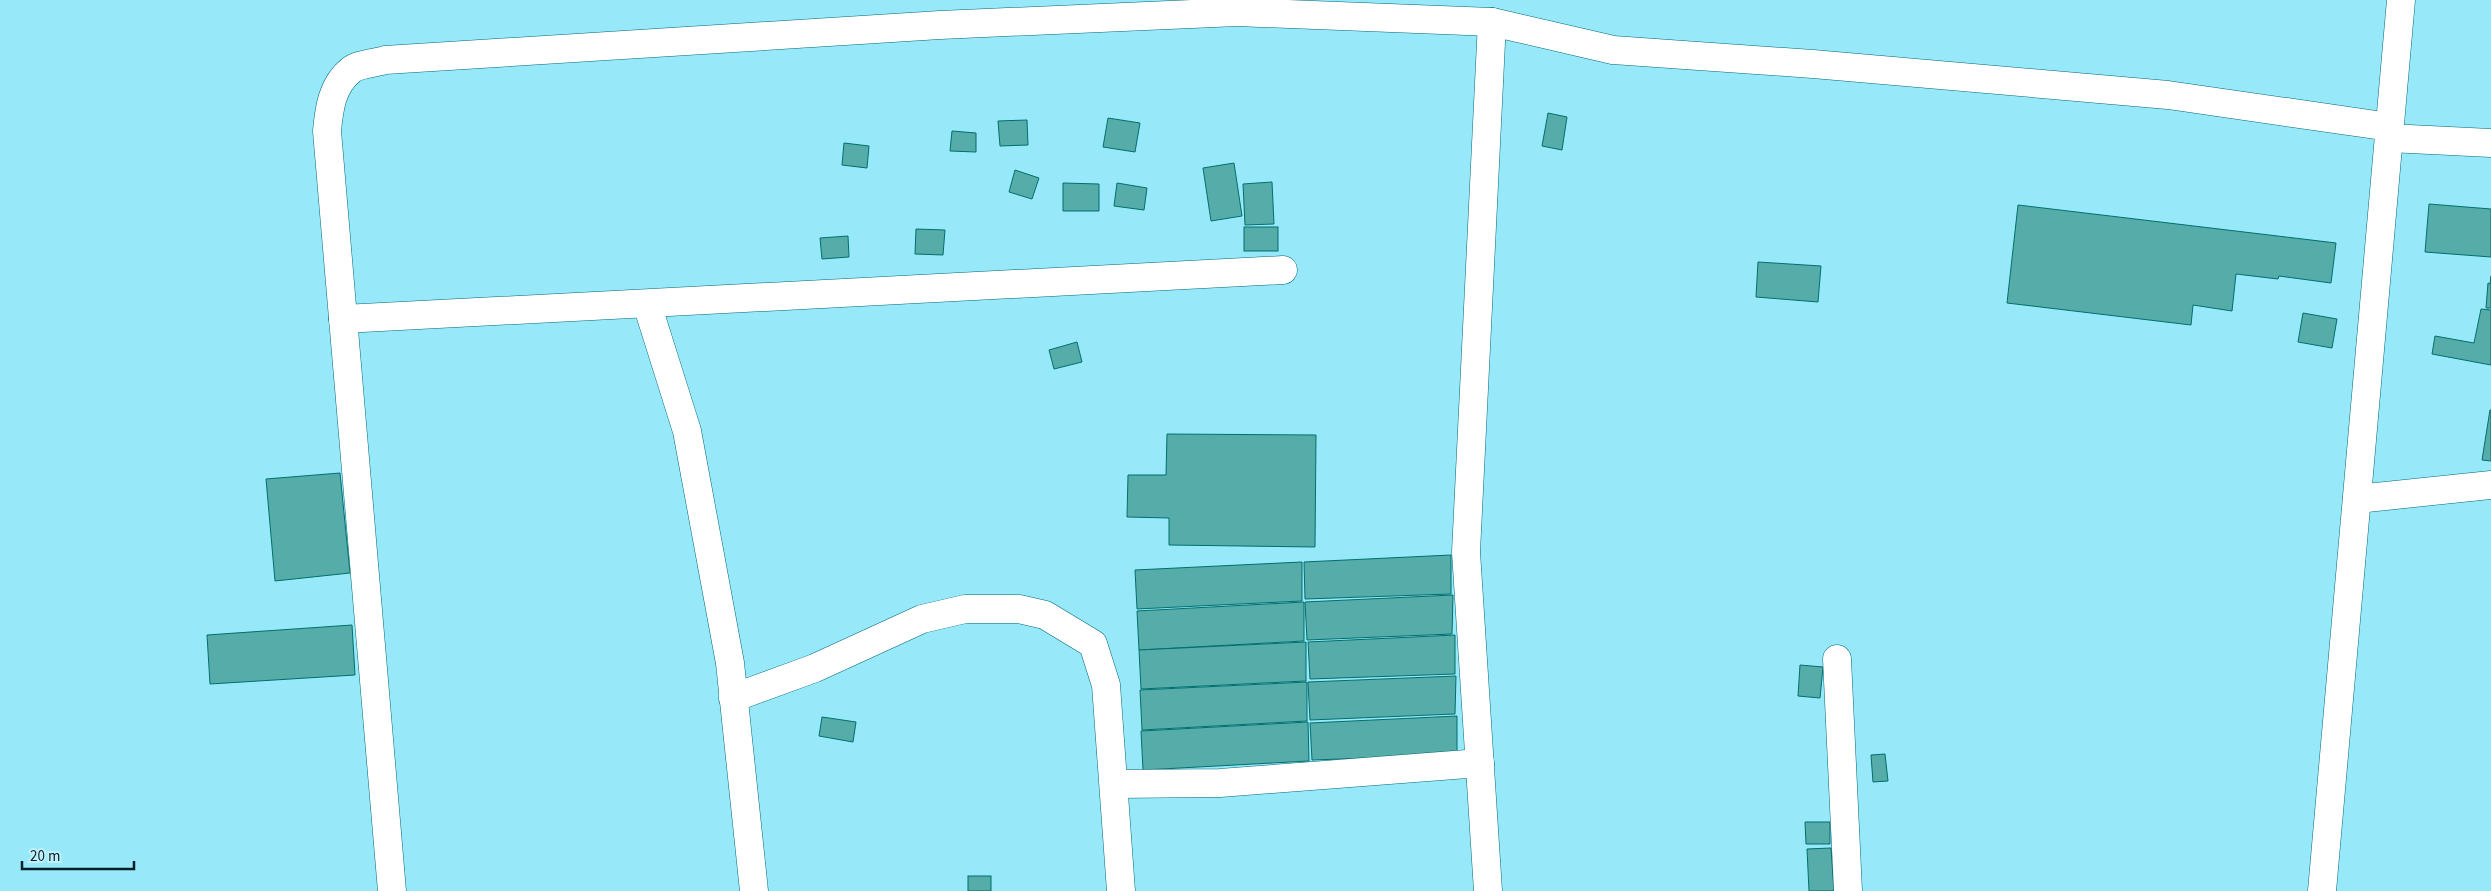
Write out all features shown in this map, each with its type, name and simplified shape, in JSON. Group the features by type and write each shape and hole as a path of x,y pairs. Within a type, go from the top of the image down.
{"street":[{"path":"2322,891 2401,0"},
{"path":"392,891 327,131 329,106 338,85 352,69 385,60 415,58 940,25 1237,12 1492,22 1613,50 1813,64 2168,95 2389,132 2491,143"},
{"path":"1488,891 1466,552 1492,22"},
{"path":"343,319 1284,270"},
{"path":"647,304 687,431 730,663 754,891"},
{"path":"2357,499 2491,485"},
{"path":"733,698 814,668 922,619 965,609 1019,609 1045,615 1093,644 1106,685 1121,891"},
{"path":"1837,659 1848,891"},
{"path":"1114,784 1220,783 1480,763"}],"building":[{"path":"1548,113 1567,117 1562,150 1542,146"},
{"path":"1108,118 1140,123 1135,152 1103,147"},
{"path":"1027,120 1028,145 1000,146 998,121"},
{"path":"952,131 976,133 976,152 950,151"},
{"path":"844,143 869,146 867,168 842,165"},
{"path":"1234,163 1242,216 1211,221 1203,168"},
{"path":"1015,170 1039,178 1032,199 1009,192"},
{"path":"1272,182 1274,224 1245,225 1243,184"},
{"path":"1063,183 1099,184 1099,211 1063,211"},
{"path":"1117,183 1147,188 1144,210 1114,206"},
{"path":"2429,204 2491,209 2491,257 2425,252"},
{"path":"2018,205 2336,243 2331,283 2279,276 2278,279 2236,274 2232,311 2193,305 2191,325 2007,303"},
{"path":"1244,227 1278,227 1278,251 1244,251"},
{"path":"916,229 945,230 943,255 915,254"},
{"path":"848,236 849,257 822,259 820,238"},
{"path":"1758,262 1821,266 1818,302 1756,297"},
{"path":"2491,276 2491,308 2486,308 2488,283 2490,284"},
{"path":"2481,309 2491,310 2491,365 2432,354 2435,336 2474,343"},
{"path":"2303,313 2337,319 2332,348 2298,342"},
{"path":"1077,342 1082,362 1054,369 1049,350"},
{"path":"2491,410 2491,461 2482,460"},
{"path":"1167,434 1316,435 1315,547 1169,545 1169,518 1127,517 1128,475 1166,475"},
{"path":"340,473 350,573 275,581 266,479"},
{"path":"1451,555 1451,594 1305,599 1304,562"},
{"path":"1302,562 1302,601 1137,609 1135,570"},
{"path":"1453,595 1452,634 1307,640 1305,602"},
{"path":"1304,602 1304,641 1139,650 1137,611"},
{"path":"352,625 355,675 210,684 207,635"},
{"path":"1455,635 1455,674 1310,679 1308,642"},
{"path":"1306,642 1306,681 1141,689 1139,650"},
{"path":"1800,665 1823,667 1820,698 1798,696"},
{"path":"1456,676 1455,714 1310,720 1308,682"},
{"path":"1307,682 1307,721 1142,730 1140,690"},
{"path":"1457,716 1457,755 1312,760 1310,723"},
{"path":"822,717 856,722 853,742 819,736"},
{"path":"1308,722 1309,761 1143,770 1141,731"},
{"path":"1885,754 1888,781 1873,782 1871,755"},
{"path":"1805,822 1830,822 1830,844 1806,844"},
{"path":"1831,848 1834,891 1809,891 1807,849"},
{"path":"968,876 991,876 991,891 968,891"}]}
